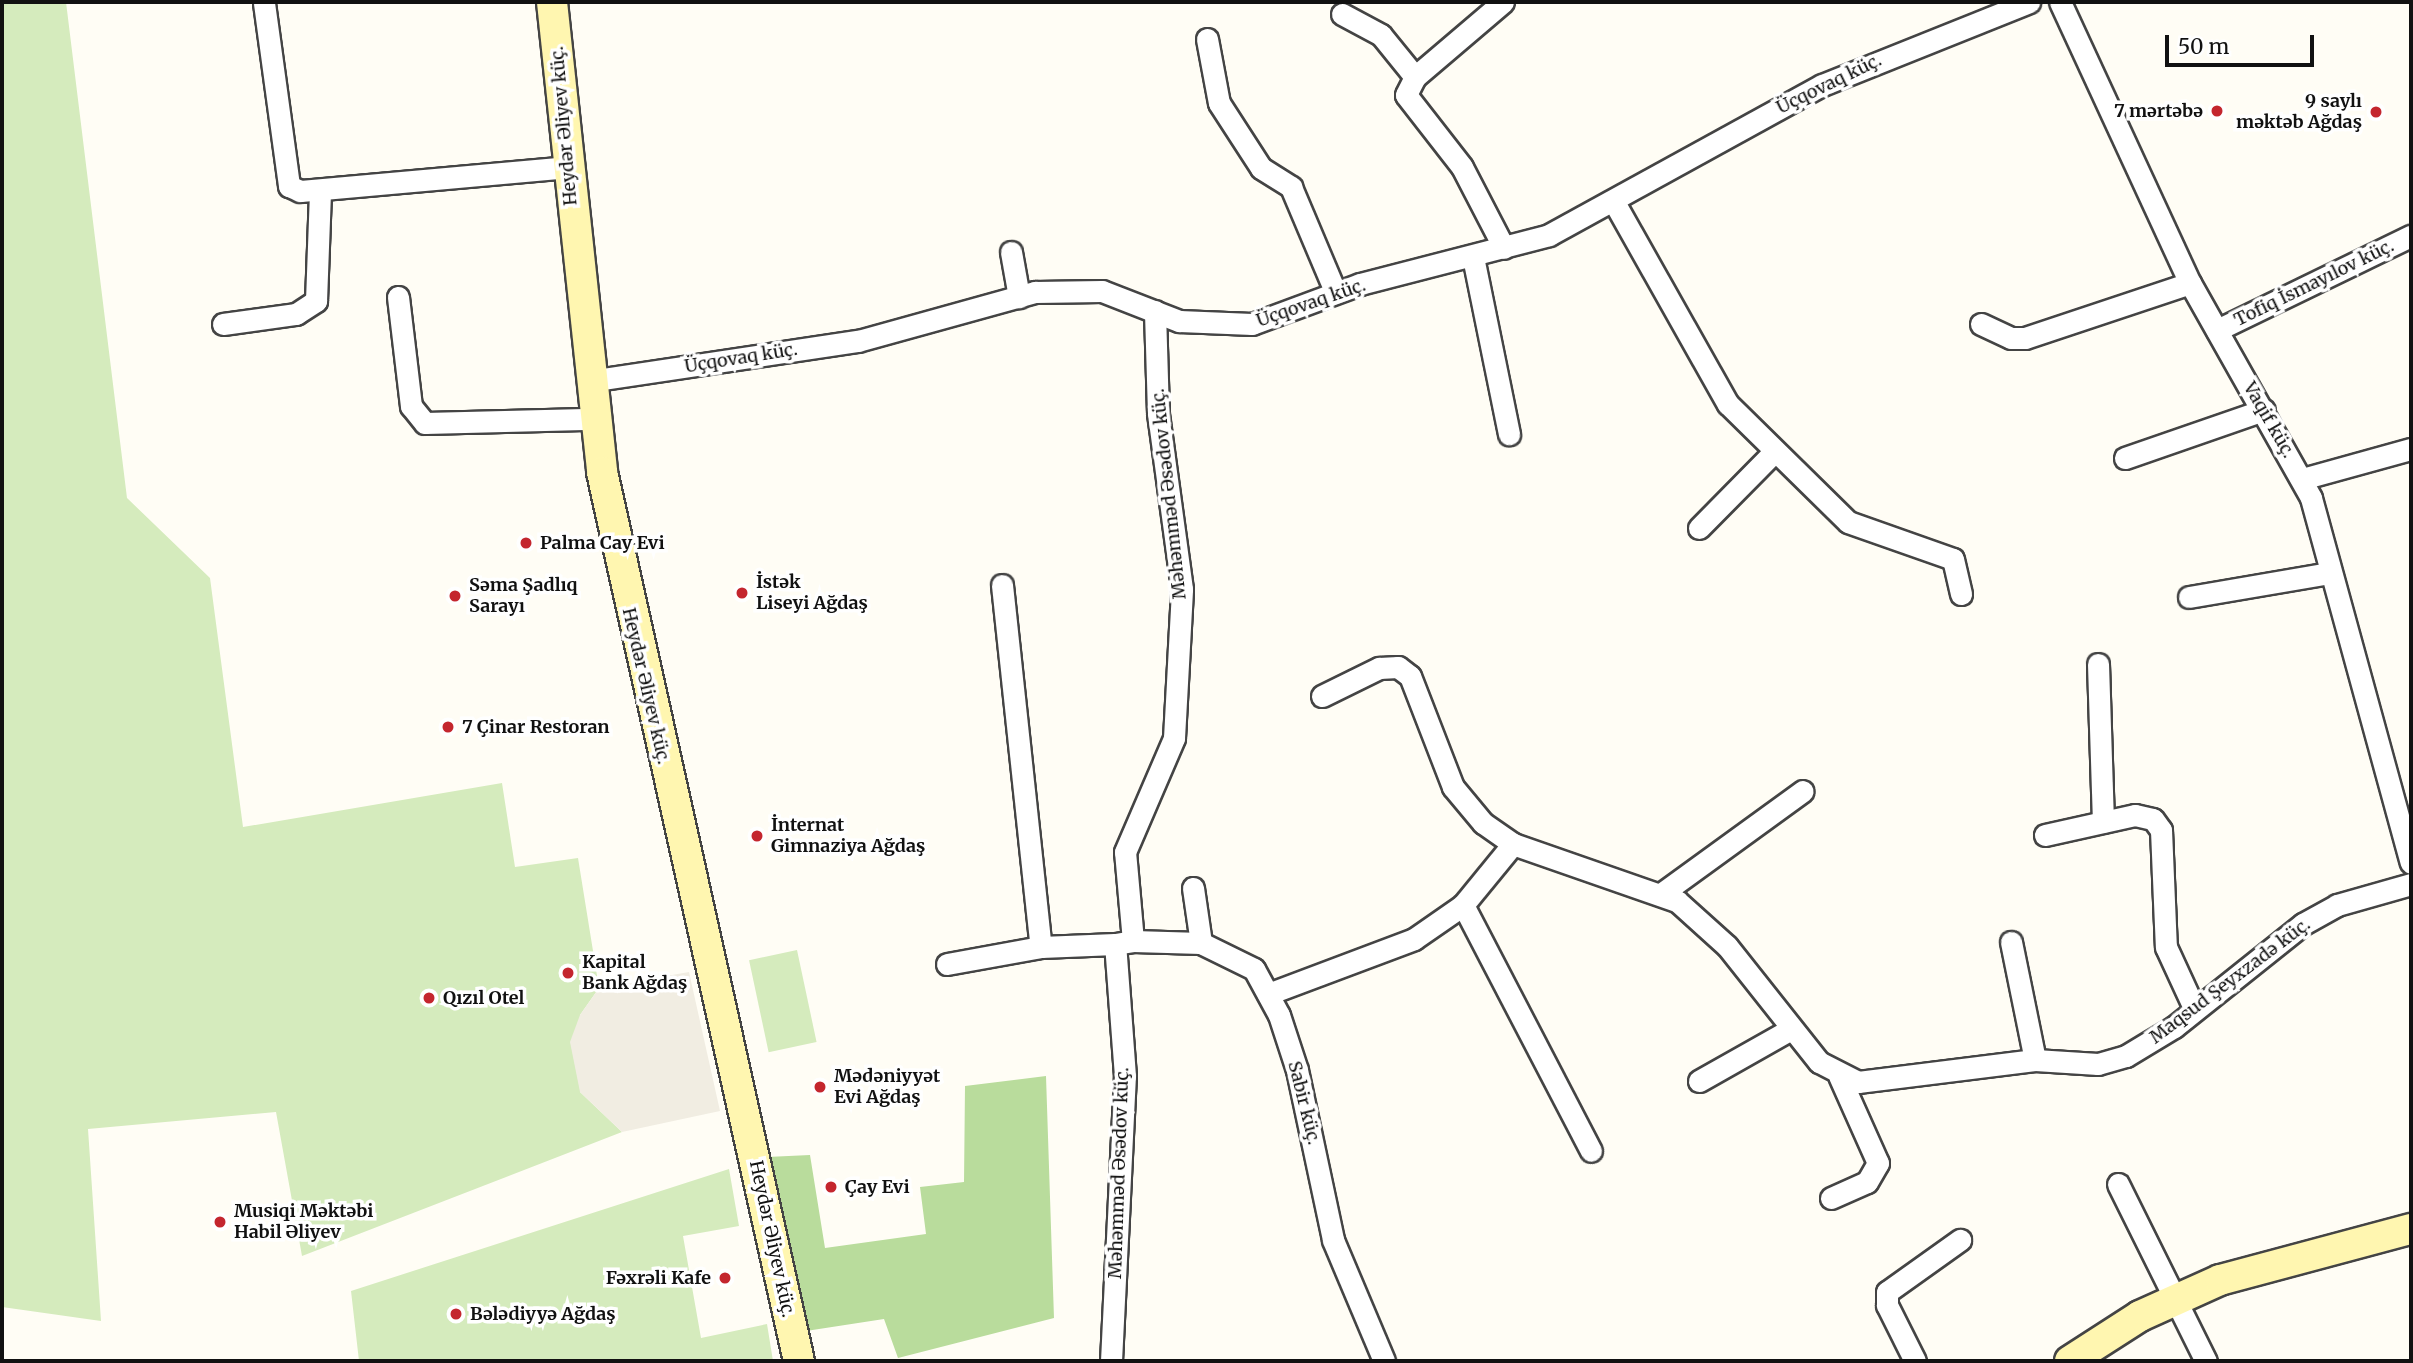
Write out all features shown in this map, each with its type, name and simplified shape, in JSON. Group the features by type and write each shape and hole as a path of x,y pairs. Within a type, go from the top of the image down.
{"main road":[{"name":"Heydər Əliyev küç.","path":"552,2 589,381 629,616 799,1361"},
{"path":"2070,1361 2175,1299 2269,1266 2411,1229"}],"street":[{"path":"1503,2 1415,77 1406,95 1410,104 1462,167 1504,248"},
{"name":"Üçqovaq küç.","path":"589,381 858,341 1019,296 1077,288 1156,311 1230,327 1335,291 1474,257 1549,235 1614,202 1822,85 2029,2"},
{"name":"Vaqif küç.","path":"2060,2 2190,283 2302,479 2411,863"},
{"path":"264,3 283,173 300,191 567,167"},
{"path":"1342,14 1381,35 1415,77"},
{"path":"1207,39 1219,103 1261,168 1291,187 1335,291"},
{"path":"223,324 296,314 316,302 320,190"},
{"path":"1614,202 1702,365 1774,451 1848,522 1953,559 1961,594"},
{"name":"Tofiq İsmayılov küç.","path":"2217,330 2411,236"},
{"path":"1012,252 1019,296"},
{"path":"1474,257 1509,433"},
{"path":"1981,324 2011,338 2025,338 2190,283"},
{"path":"398,297 411,406 425,423 594,419"},
{"name":"Məhəmməd Əsədov küç.","path":"1111,1361 1125,1076 1125,852 1174,738 1182,589 1158,413 1156,311"},
{"path":"2126,458 2264,410"},
{"path":"2302,479 2411,449"},
{"path":"1699,528 1774,451"},
{"path":"2189,597 2330,573"},
{"path":"1002,584 1041,947"},
{"path":"2098,664 2103,822"},
{"path":"1322,696 1379,668 1398,667 1410,676 1453,787 1513,844 1661,894 1727,946 1789,1030 1839,1076 1878,1163 1867,1182 1831,1198"},
{"path":"1661,894 1803,791"},
{"path":"2045,835 2135,815 2153,819 2161,830 2166,947 2195,1010"},
{"path":"1268,994 1369,960 1463,905 1513,844"},
{"name":"Maqsud Şeyxzadə küç.","path":"1839,1076 1858,1082 2035,1060 2090,1065 2126,1056 2195,1010 2337,905 2411,884"},
{"path":"1193,888 1201,943"},
{"path":"1463,905 1591,1151"},
{"path":"947,964 1041,947 1124,942"},
{"name":"Sabir küç.","path":"1124,942 1201,943 1254,969 1268,994 1297,1070 1333,1240 1384,1361"},
{"path":"2011,942 2035,1060"},
{"path":"1699,1082 1789,1030"},
{"path":"2118,1184 2206,1361"},
{"path":"1915,1361 1886,1305 1888,1292 1960,1240"}],"green space":[{"path":"2,2 66,2 127,498 210,578 243,827 502,783 515,867 578,858 599,988 580,1015 580,1092 622,1132 302,1256 276,1112 88,1129 101,1321 2,1307"},
{"path":"797,950 817,1042 769,1052 749,960"},
{"path":"1046,1076 1054,1318 898,1358 884,1319 806,1331 767,1157 810,1155 825,1248 926,1234 920,1187 964,1182 965,1086"},
{"path":"729,1169 739,1226 683,1236 701,1338 767,1324 773,1361 359,1361 351,1291"}],"shaded area":[{"path":"689,972 720,1111 622,1132 580,1092 570,1042 580,1015 599,988"}],"place":[{"name":"7 mərtəbə","path":"2217,111"},
{"name":"9 saylı məktəb Ağdaş","path":"2376,112"},
{"name":"Palma Cay Evi","path":"526,543"},
{"name":"İstək Liseyi Ağdaş","path":"742,593"},
{"name":"Səma Şadlıq Sarayı","path":"455,596"},
{"name":"7 Çinar Restoran","path":"448,727"},
{"name":"İnternat Gimnaziya Ağdaş","path":"757,836"},
{"name":"Kapital Bank Ağdaş","path":"568,973"},
{"name":"Qızıl Otel","path":"429,998"},
{"name":"Mədəniyyət Evi Ağdaş","path":"820,1087"},
{"name":"Çay Evi","path":"831,1187"},
{"name":"Musiqi Məktəbi Habil Əliyev","path":"220,1222"},
{"name":"Fəxrəli Kafe","path":"725,1278"},
{"name":"Bələdiyyə Ağdaş","path":"456,1314"}]}
